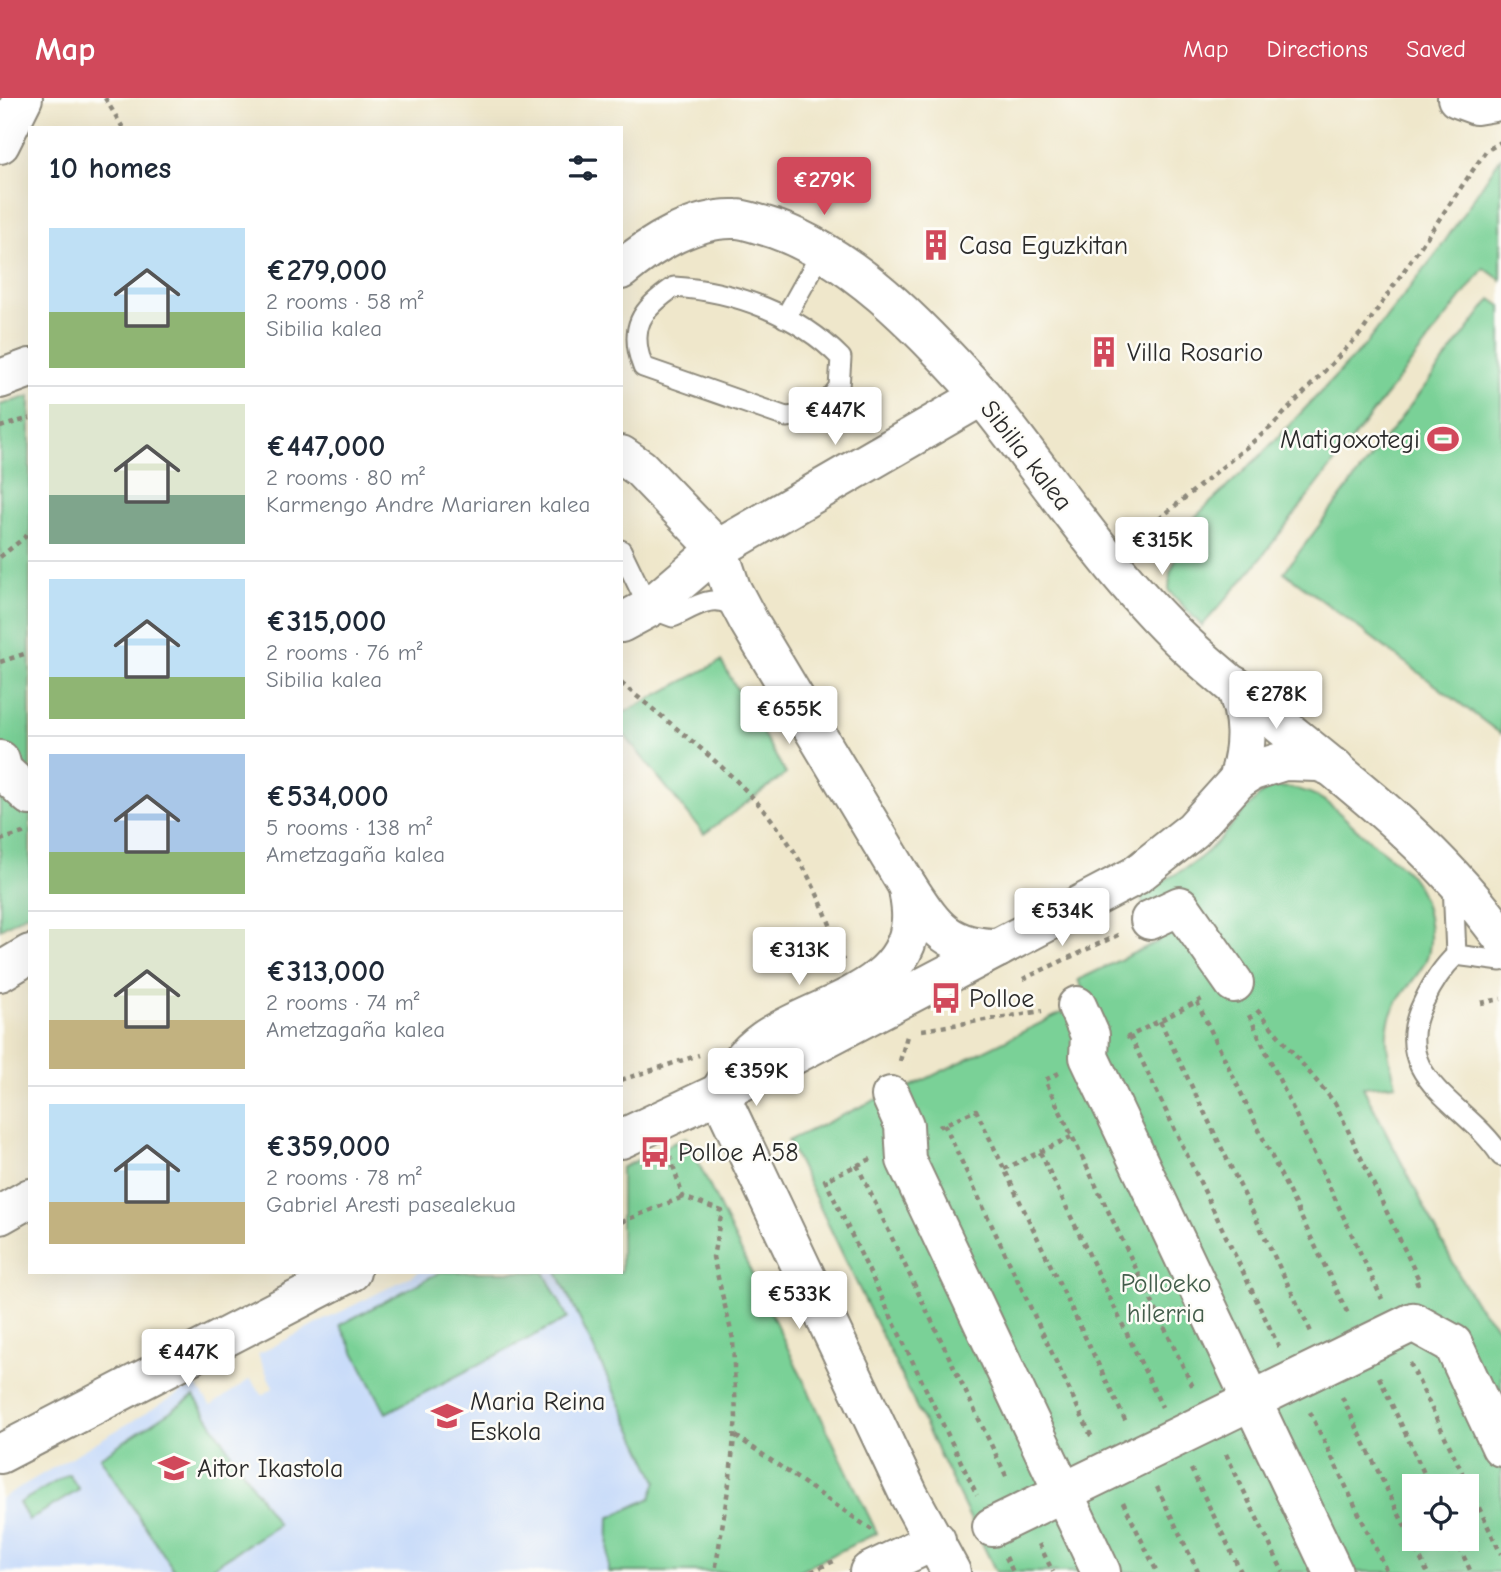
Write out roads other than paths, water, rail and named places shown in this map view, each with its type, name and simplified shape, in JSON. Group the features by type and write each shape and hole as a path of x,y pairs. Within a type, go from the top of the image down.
{"street":[{"path":"0,144 23,98"},
{"path":"1457,98 1476,105 1494,102 1497,98"},
{"name":"Sibilia kalea","path":"623,269 691,226 737,218 789,233 823,250 894,307 982,396 1108,561 1185,643 1374,799 1452,876 1501,936"},
{"path":"0,379 28,369"},
{"path":"635,616 718,549 982,396"},
{"path":"623,456 640,468 718,549 731,588 749,622 936,929 949,938 981,948 998,948"},
{"path":"1235,686 1247,732 1238,780"},
{"path":"0,760 4,771 28,794"},
{"path":"623,1138 767,1069 1135,876 1193,830 1238,780 1252,771 1284,761 1319,762 1335,768"},
{"path":"719,1093 742,1058 765,1038 856,992 883,976 898,960 911,919 908,887"},
{"path":"1150,920 1180,906 1234,983"},
{"path":"0,972 28,955"},
{"path":"1077,1006 1090,1035 1089,1057 1333,1572"},
{"path":"719,1093 909,1495 943,1556 869,1572"},
{"path":"891,1096 904,1125 906,1160 1101,1572"},
{"path":"0,1215 28,1199"},
{"path":"0,1454 347,1274"},
{"path":"1007,1519 1310,1371 1374,1314 1413,1322 1453,1344 1501,1447"}],"lane":[{"path":"785,318 823,250"},
{"path":"674,286 715,290 785,318 820,337 841,359 839,387 818,414 786,417 643,368 634,343 647,306 674,286"},
{"path":"623,559 635,616 673,617 710,600 728,602 749,622"},
{"path":"1452,876 1456,955 1429,990 1413,1023 1415,1061 1427,1079 1501,1156"},
{"path":"1456,955 1501,961"}],"place":[{"name":"Casa Eguzkitan","path":"936,245"},
{"name":"Villa Rosario","path":"1104,352"},
{"name":"Matigoxotegi","path":"1443,439"},
{"name":"Polloe","path":"946,998"},
{"name":"Polloe A.58","path":"655,1152"},
{"name":"Maria Reina Eskola","path":"447,1416"},
{"name":"Aitor Ikastola","path":"174,1468"}],"park label":[{"name":"Polloeko hilerria","path":"1166,1298"}]}
